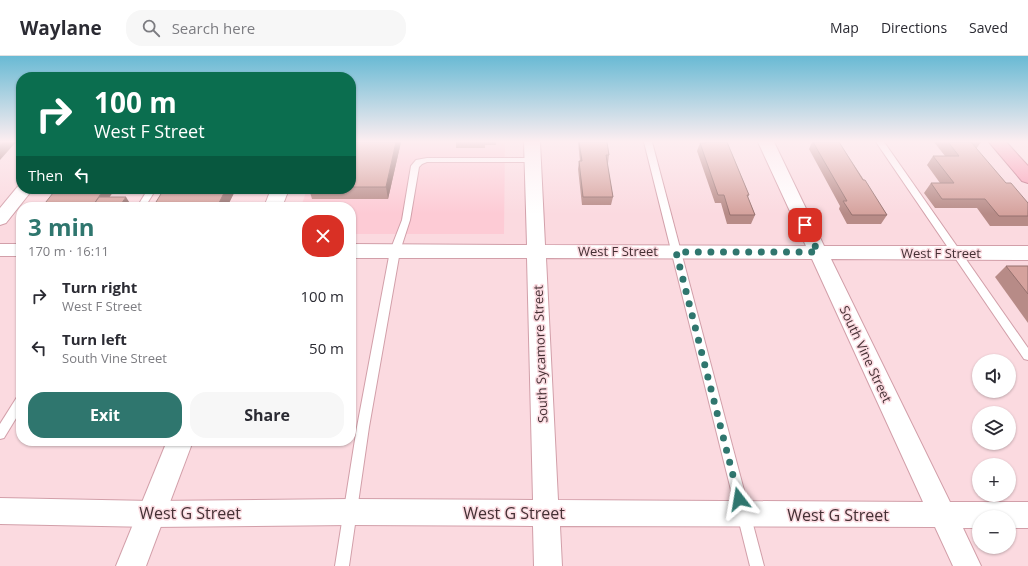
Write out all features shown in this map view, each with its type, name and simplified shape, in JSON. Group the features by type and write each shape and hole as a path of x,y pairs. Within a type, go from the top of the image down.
{"highway":[{"path":"1018,166 1028,177"}],"main road":[{"path":"131,566 178,446"}],"street":[{"name":"South Sycamore Street","path":"533,166 548,566"},
{"name":"South Vine Street","path":"777,166 967,566"},
{"path":"0,219 21,194"},
{"path":"0,250 16,250"},
{"name":"West F Street","path":"356,251 1028,253"},
{"name":"West G Street","path":"0,511 152,514 350,512 1028,515"}],"lane":[{"path":"342,566 364,420 395,251 406,220 415,166"},
{"path":"654,166 757,566"},
{"path":"896,166 1028,356"},
{"path":"0,434 16,408"}],"shaded area":[{"path":"356,166 505,166 504,234 356,234 356,202 303,202 305,194 356,194"}],"building":[{"path":"356,166 391,166 386,187 356,187"},
{"path":"580,166 608,166 613,197 583,197"},
{"path":"708,166 737,166 749,195 747,195 755,215 730,215 724,195 718,195"},
{"path":"827,166 854,166 863,180 865,180 887,215 852,215 843,201 847,201"},
{"path":"941,166 991,166 1006,183 1011,183 1028,203 1028,216 999,216 985,199 942,199 931,183 954,183"},
{"path":"52,194 101,194 95,202 46,202"},
{"path":"161,194 224,194 220,202 156,202"},
{"path":"99,197 126,197 122,202 96,202"},
{"path":"1006,266 1028,266 1028,294"}],"route":[{"path":"739,499 676,252 818,252 805,225"}]}
